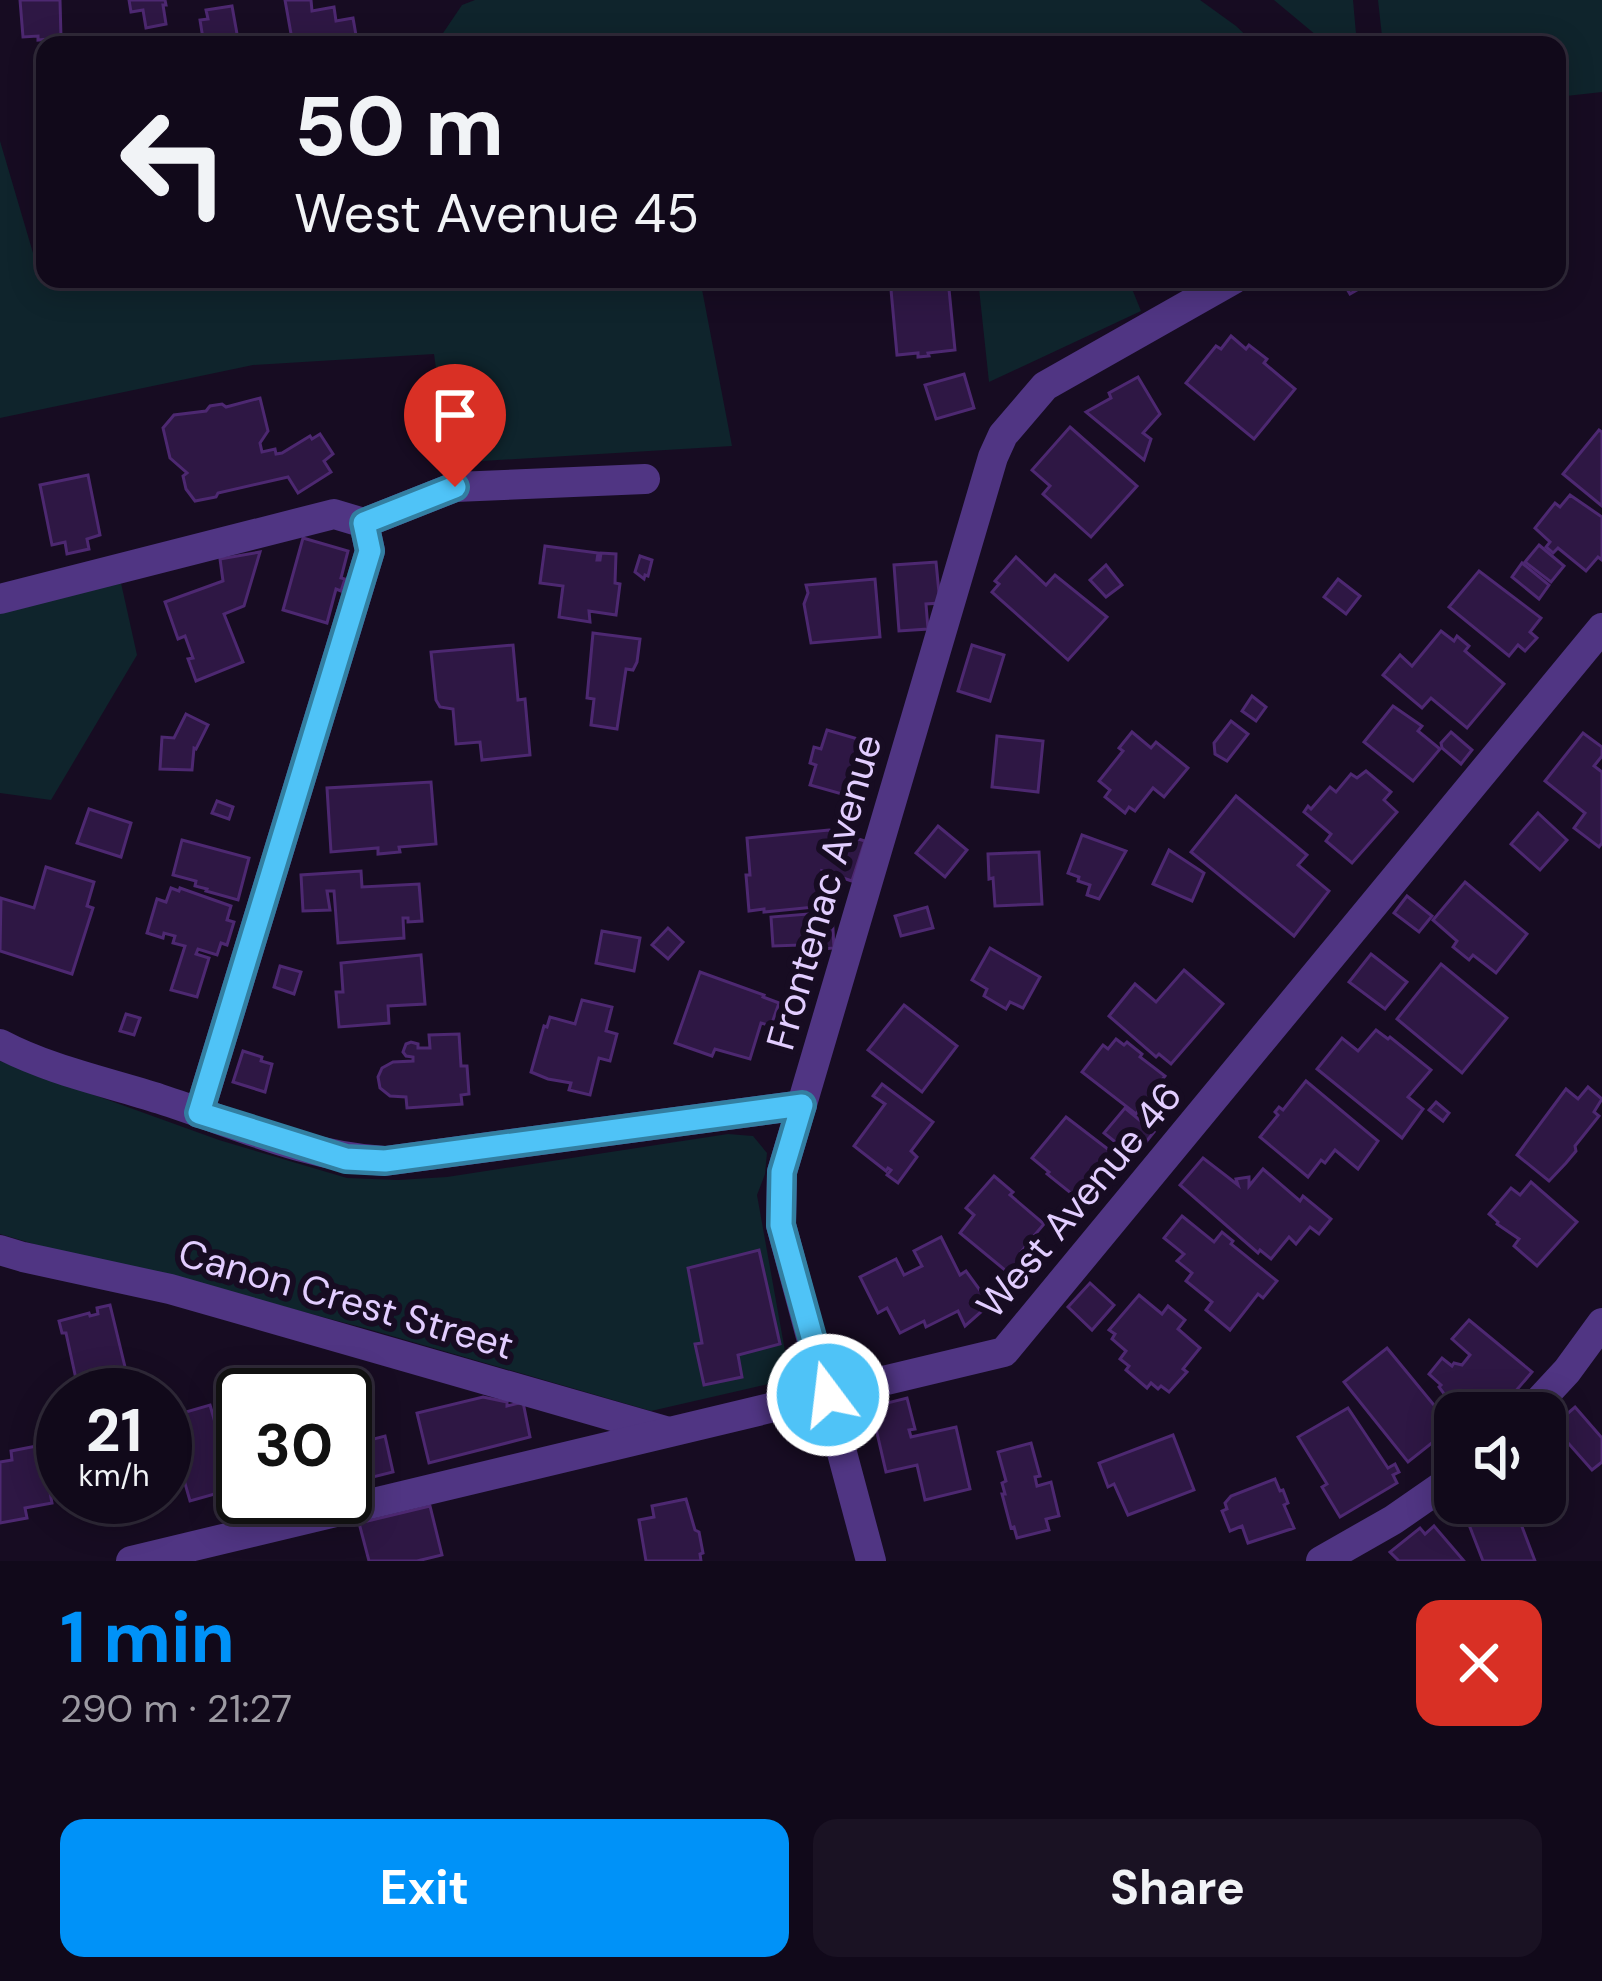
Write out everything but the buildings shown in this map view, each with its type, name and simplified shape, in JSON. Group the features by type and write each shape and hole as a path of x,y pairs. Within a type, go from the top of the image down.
{"street":[{"name":"Frontenac Avenue","path":"872,1561 781,1225 782,1172 992,458 1003,435 1045,386 1218,288"},
{"path":"0,599 334,514 364,523 455,487 645,479"},
{"path":"199,1113 370,551 364,523"},
{"name":"West Avenue 46","path":"131,1561 1004,1352 1602,628"},
{"path":"0,1044 74,1074 346,1159 385,1161 802,1105"},
{"name":"Canon Crest Street","path":"0,1250 170,1289 668,1432"},
{"path":"1548,1392 1602,1323"},
{"path":"1323,1558 1434,1492"}],"shaded area":[{"path":"475,0 1200,0 1247,36 441,36 462,5"},
{"path":"1274,0 1353,0 1356,36 1317,36"},
{"path":"1378,0 1602,0 1602,92 1566,96 1566,36 1382,36"},
{"path":"0,141 36,263 36,288 702,288 732,446 449,463 434,354 253,365 0,418"},
{"path":"979,288 1132,288 1141,311 989,382"},
{"path":"121,583 137,655 51,800 0,793 0,613"},
{"path":"0,1061 219,1140 347,1178 447,1177 728,1134 753,1136 767,1153 757,1195 790,1379 651,1411 368,1329 0,1234"}],"route":[{"path":"455,487 364,523 370,551 199,1113 346,1159 385,1161 802,1105 782,1172 781,1225 828,1395"}]}
